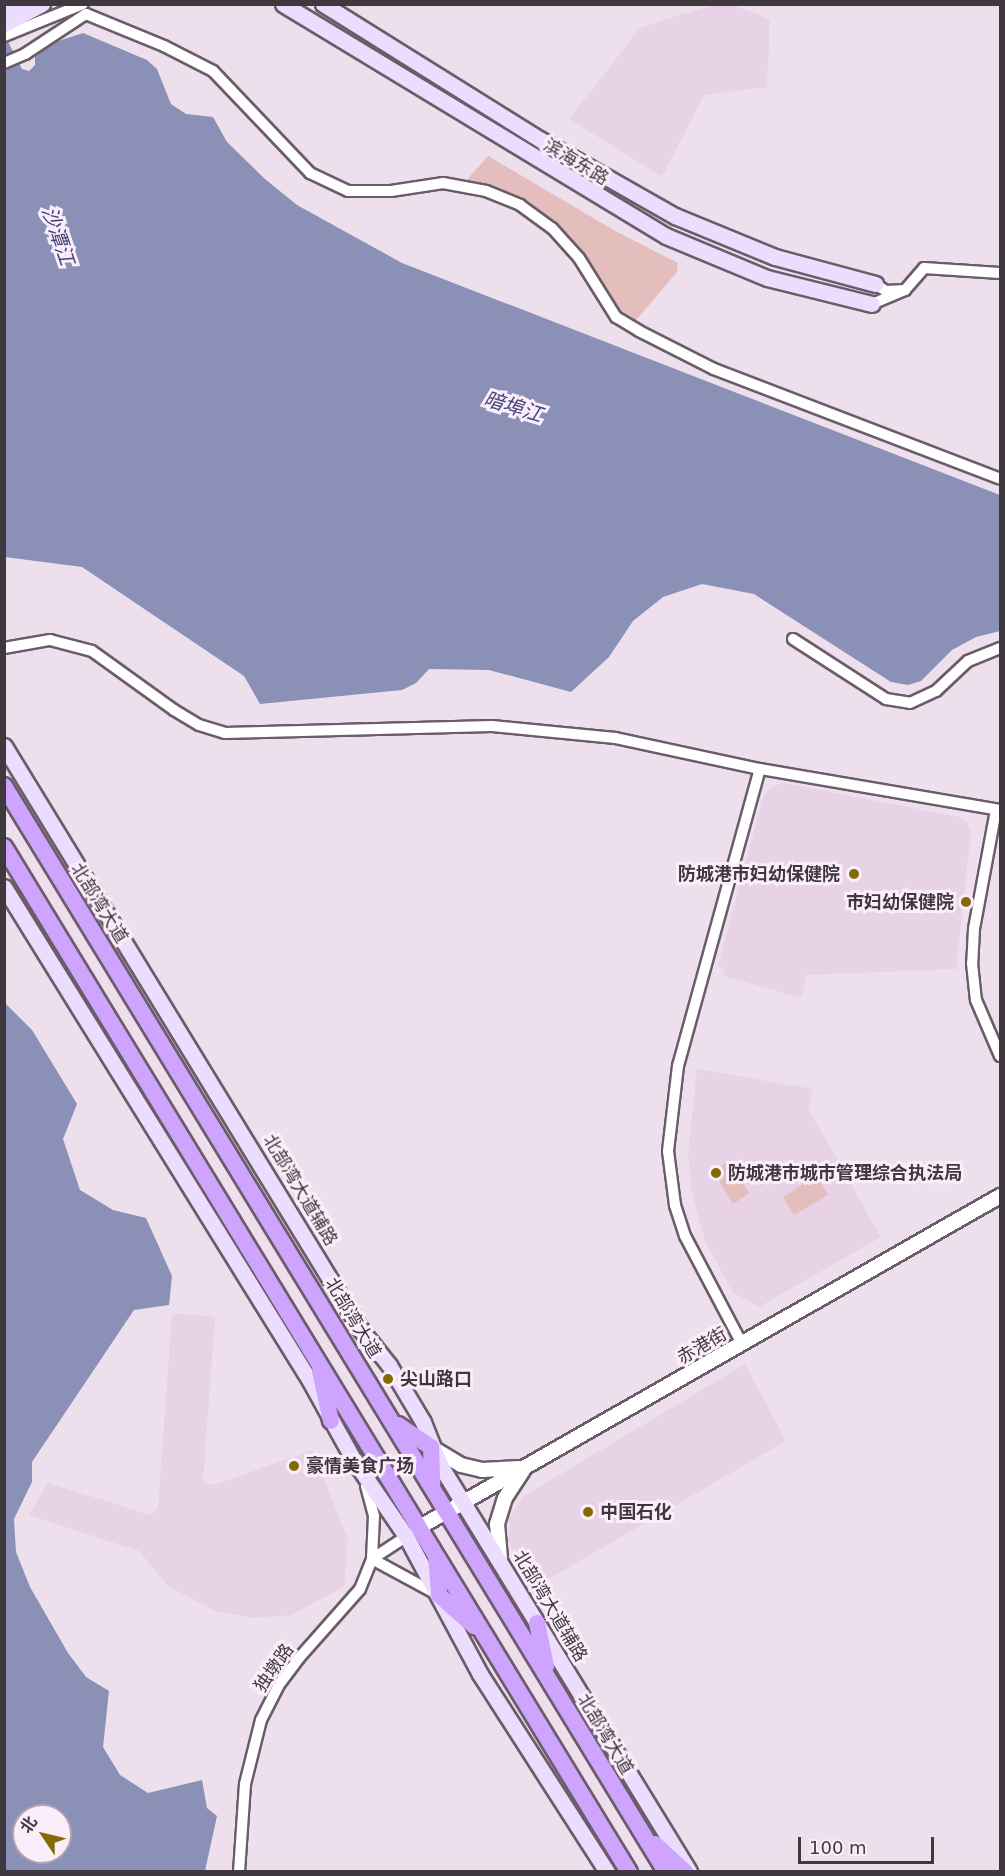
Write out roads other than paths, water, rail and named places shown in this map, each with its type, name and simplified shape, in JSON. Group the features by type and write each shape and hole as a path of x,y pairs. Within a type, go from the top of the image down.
{"highway":[{"name":"北部湾大道","path":"4,786 666,1872"},
{"path":"4,847 317,1358 413,1532 435,1553 629,1872"},
{"path":"317,1358 331,1421"},
{"path":"392,1421 431,1448 432,1487"},
{"path":"435,1553 439,1595 487,1637"},
{"path":"537,1623 549,1678"},
{"path":"641,1830 687,1872"},
{"path":"612,1843 618,1872"}],"main road":[{"path":"4,12 18,4"},
{"path":"5,32 42,4"},
{"name":"滨海东路","path":"283,4 666,236 767,278 872,304"},
{"name":"滨海东路","path":"323,4 541,140 675,216 775,257 875,284"},
{"name":"北部湾大道辅路","path":"4,746 361,1330 389,1365 423,1422 431,1448 687,1872"},
{"path":"4,887 353,1459 413,1532 446,1618 607,1872"}],"street":[{"path":"5,32 32,28 83,4"},
{"path":"10,60 26,54 45,38 86,14 164,46 213,71 310,173 348,190 391,191 443,183 486,190 520,206 552,228 579,258 616,317 639,331 714,369 1000,479"},
{"path":"32,28 45,38"},
{"path":"872,304 905,290 924,268 1000,273"},
{"path":"875,284 886,291 905,290"},
{"path":"793,639 886,699 910,703 936,691 968,661 1000,648"},
{"path":"4,648 50,640 82,647 199,725 225,733 492,726 615,738 760,769 998,810 974,929 972,963 976,1000 1000,1056"},
{"path":"742,1344 685,1236 675,1205 668,1151 678,1066 760,769"},
{"name":"赤港街","path":"413,1532 1000,1196"},
{"path":"431,1448 461,1465 482,1470 524,1468"},
{"path":"353,1459 370,1494 374,1516 372,1559"},
{"path":"501,1564 496,1542 497,1524 506,1498 524,1468"},
{"path":"372,1559 413,1532"},
{"path":"372,1559 439,1595"},
{"name":"独墩路","path":"238,1872 245,1784 261,1720 278,1686 299,1658 360,1589 372,1559"}],"water":[{"path":"83,33 147,60 157,69 171,104 186,114 213,117 227,142 265,179 297,205 402,263 1000,495 1000,631 976,637 952,650 921,681 908,685 891,682 754,594 702,584 663,597 633,621 609,657 571,692 489,670 429,669 416,683 402,690 260,704 244,676 82,567 5,557 4,34 22,69 29,71 35,65 35,54 43,46"},
{"path":"4,1002 32,1030 77,1104 63,1139 80,1190 113,1210 146,1218 172,1276 169,1305 134,1310 32,1462 32,1482 14,1519 16,1552 30,1587 68,1653 86,1677 109,1691 103,1747 120,1775 148,1793 202,1780 207,1808 217,1816 205,1871 5,1871"}],"place":[{"name":"防城港市妇幼保健院","path":"854,874"},
{"name":"巿妇幼保健院","path":"966,902"},
{"name":"防城港市城市管理综合执法局","path":"716,1173"},
{"name":"尖山路口","path":"388,1379"},
{"name":"豪情美食广场","path":"294,1466"},
{"name":"中国石化","path":"588,1512"}],"water label":[{"name":"沙潭江","path":"58,236"},
{"name":"暗埠江","path":"513,407"}]}
